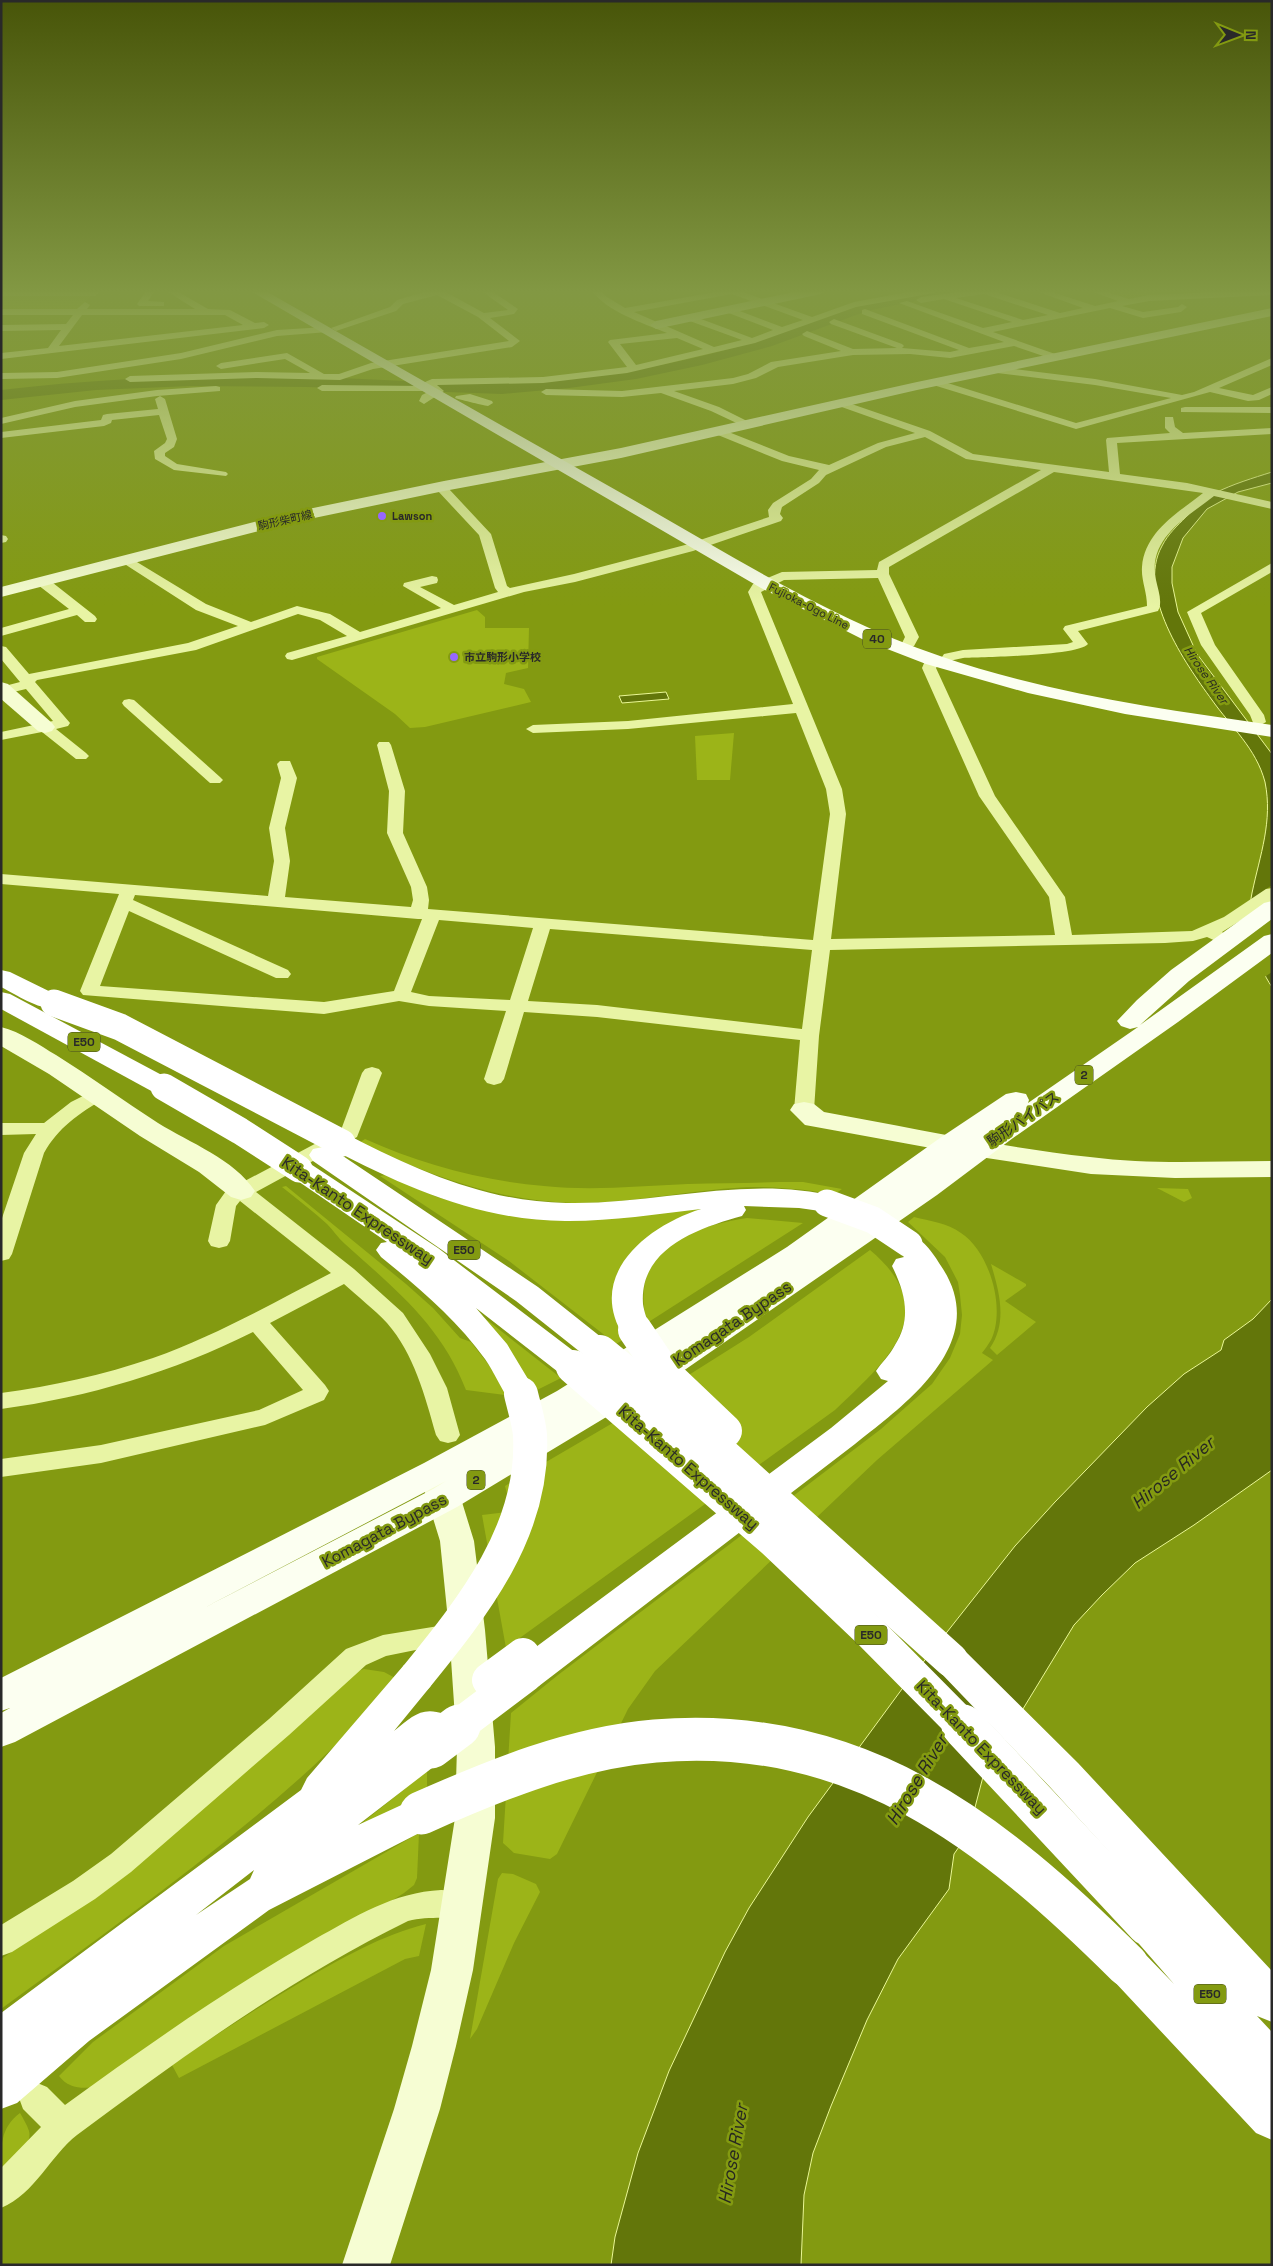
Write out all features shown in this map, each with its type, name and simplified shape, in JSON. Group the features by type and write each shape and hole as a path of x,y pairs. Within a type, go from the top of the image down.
{"highway":[{"name":"Kita-Kanto Expressway","path":"1,977 54,1002 230,1098 312,1161 427,1255 700,1434 951,1660 1064,1775 1272,2002"},
{"name":"E50","path":"1,998 164,1087 214,1130 312,1161"},
{"path":"254,1897 314,1836 430,1736 524,1665 888,1400 911,1378 924,1362 935,1343 941,1326 942,1309 940,1293 933,1276 923,1260 901,1247 833,1217 804,1198 768,1196 714,1198 600,1211 567,1212 508,1207 450,1193 417,1181 312,1161"},
{"path":"305,1808 447,1639 489,1579 503,1553 524,1501 530,1479 531,1454 528,1420 521,1394 502,1360 475,1324 456,1305 384,1244 312,1161"},
{"path":"821,1208 734,1209 710,1215 673,1230 643,1254 633,1270 626,1299 628,1314 653,1363 674,1386 811,1509 951,1660"},
{"name":"Kita-Kanto Expressway","path":"586,1360 671,1450 782,1548 924,1686 1031,1796 1148,1924 1272,2065"},
{"path":"1,2039 305,1808 380,1762 430,1736"},
{"path":"18,2093 74,2027 254,1897 421,1813 462,1794 527,1770 566,1758 626,1745 656,1741 718,1740 745,1742 810,1753 865,1770 928,1800 986,1837 1066,1904 1127,1965 1272,2118"}],"main road":[{"path":"447,396 566,464"},
{"path":"454,396 566,464"},
{"name":"Fujioka-Ogo Line","path":"566,464 854,628 999,680 1077,699 1264,726"},
{"name":"Fujioka-Ogo Line","path":"771,581 942,659"},
{"name":"2","path":"1233,945 1272,908"},
{"name":"2","path":"1233,945 1272,925"},
{"name":"2","path":"1233,945 1272,941"},
{"name":"2","path":"1233,945 1272,958"},
{"name":"駒形バイパス","path":"440,1485 675,1361 812,1269 1169,1017 1233,945"},
{"name":"駒形バイパス","path":"440,1485 568,1399 797,1254 950,1144 1130,1021 1233,945"},
{"name":"Komagata Bypass","path":"1,1696 440,1485"},
{"name":"Komagata Bypass","path":"1,1731 440,1485"}],"street":[{"path":"1,421 66,405 136,396"},
{"path":"158,396 172,439 170,445 160,451 159,457 174,467 222,474"},
{"path":"678,396 715,409 745,424"},
{"name":"駒形柴町線","path":"1,592 289,518 444,486 566,464 872,396"},
{"path":"978,396 1076,426 1188,396"},
{"path":"1176,396 1184,397"},
{"path":"1238,396 1248,398 1261,396"},
{"path":"460,398 470,397 488,402"},
{"path":"840,403 926,433 970,458 1115,476 1216,492 1272,506"},
{"path":"1185,410 1272,410"},
{"path":"1,435 104,423 107,421 106,417 164,411"},
{"path":"1169,419 1170,428 1182,437"},
{"path":"717,431 786,459 830,469"},
{"path":"1115,476 1111,440 1272,431"},
{"path":"292,656 508,593 586,576 777,518 774,515 774,510 778,505 830,469 882,445 926,433"},
{"path":"908,643 912,637 883,574 883,565 1052,468"},
{"path":"444,486 444,490 485,534 501,588 508,593"},
{"path":"1064,939 1061,911 1057,897 987,796 929,668 930,664 963,654 1068,648 1081,644 1070,629 1153,608 1148,566 1157,539 1178,515 1216,492"},
{"path":"127,560 201,607 251,626"},
{"path":"1264,726 1208,645 1194,612 1272,567"},
{"path":"883,574 771,581 756,588 754,595 834,789 838,814 810,1036 804,1110 807,1115 820,1120 950,1144 1091,1166 1176,1170 1272,1170"},
{"path":"432,580 409,586 452,609"},
{"path":"43,582 90,619"},
{"path":"2,690 25,685 32,677 191,647 297,610 325,617 359,637"},
{"path":"1,632 78,611"},
{"path":"1,650 63,723 1,736"},
{"path":"2,690 45,728 81,756"},
{"path":"129,703 215,780"},
{"path":"533,729 628,725 800,708"},
{"path":"384,744 397,791 395,833 408,868 419,887 425,915 401,995"},
{"path":"276,901 282,862 277,828 289,778 285,764"},
{"path":"1,879 126,896 276,901 425,915 821,945 1193,936 1233,945 1272,893"},
{"path":"126,896 89,991 324,1008 401,995 429,1002 597,1011 810,1036"},
{"path":"126,896 282,974"},
{"path":"494,1079 543,924"},
{"path":"1,1035 40,1056 97,1095 226,1176 242,1192 346,1274 395,1318 419,1354 435,1388 448,1435"},
{"path":"219,1241 226,1205 233,1196 350,1133 372,1073"},
{"path":"1,1254 34,1153 48,1130 72,1109 97,1095"},
{"path":"1,1129 38,1128 48,1130"},
{"path":"1,1401 60,1392 136,1372 203,1347 346,1274"},
{"path":"1,1468 101,1454 265,1418 316,1394 317,1391 256,1320"},
{"path":"366,2265 417,2109 452,1970 464,1904 475,1818 476,1747 467,1630 457,1542 440,1485"},
{"path":"1,1942 84,1890 122,1863 279,1727 356,1657 383,1646 426,1640 467,1630"},
{"path":"1,2191 28,2166 63,2126 237,2002 369,1925 402,1909 420,1904 464,1904"},
{"path":"18,2093 63,2126"}],"shaded area":[{"path":"477,610 485,617 485,628 529,628 528,668 506,673 504,684 524,689 531,702 425,727 410,728 395,714 317,659 317,657"},
{"path":"734,733 730,780 697,780 695,736"},
{"path":"365,1139 430,1164 475,1176 521,1184 598,1188 803,1182 842,1189 834,1194 825,1194 813,1191 757,1187 711,1190 595,1203 544,1201 489,1191 436,1175 359,1143"},
{"path":"385,1175 437,1197 486,1211 705,1207 658,1231 626,1338 616,1344 509,1261 380,1176"},
{"path":"286,1186 406,1284 433,1308 460,1338 471,1342 495,1373 505,1391 505,1395 466,1390 444,1346 415,1310 399,1293 342,1242 327,1224 282,1187"},
{"path":"1157,1188 1188,1189 1192,1198 1184,1202"},
{"path":"914,1217 956,1230 971,1242 980,1253 987,1267 996,1298 997,1313 995,1327 991,1340 982,1353 993,1360 877,1460 655,1671 628,1709 557,1854 550,1859 514,1853 503,1843 511,1713 558,1675 881,1429 932,1384 950,1358 960,1334 962,1315 958,1282 945,1257 908,1222"},
{"path":"747,1218 803,1223 647,1323 643,1298 646,1277 655,1261 668,1247 684,1236 704,1228"},
{"path":"870,1250 892,1273 903,1295 905,1315 900,1335 873,1373 835,1410 506,1648 482,1515 507,1512 510,1505 505,1486 611,1424 749,1337"},
{"path":"991,1264 1026,1284 1026,1286 1005,1301 1036,1322 997,1355 990,1348 996,1338 1000,1317 999,1296"},
{"path":"482,1316 561,1378 533,1392"},
{"path":"364,1669 384,1672 399,1680 355,1726 260,1813 157,1894 1,2009 1,1959 86,1903 353,1673"},
{"path":"427,1771 427,1794 336,1844"},
{"path":"419,1833 417,1878 414,1885 404,1893 96,2087 75,2087 66,2083 59,2076 93,2042 224,1946"},
{"path":"502,1873 513,1874 536,1884 540,1892 514,1943 477,2029 470,2039 498,1879"},
{"path":"426,1924 419,1956 405,1959 179,2078 172,2065 268,2002 346,1956 393,1934"},
{"path":"20,2113 29,2131 28,2142 20,2154 1,2172 2,2146 5,2131 13,2119"}],"water":[{"name":"Hirose River","path":"1272,472 1272,483 1238,492 1207,509 1183,538 1172,567 1172,583 1178,612 1197,654 1272,754 1272,987 1266,978 1257,955 1250,916 1252,893 1267,824 1265,782 1256,759 1249,748 1201,685 1177,647 1159,606 1155,585 1156,565 1162,546 1173,530 1193,510 1215,493"},
{"path":"666,692 669,699 622,703 619,696"},
{"name":"Hirose River","path":"1272,1299 1272,1470 1194,1525 1135,1563 1102,1595 1074,1625 984,1773 968,1834 954,1854 949,1889 898,1959 867,2020 813,2153 804,2195 801,2265 611,2265 615,2237 638,2153 669,2071 725,1952 749,1908 808,1817 902,1689 1015,1546 1147,1407 1184,1374 1221,1350 1224,1340 1253,1319"}],"pier":[{"path":"1272,885 1272,972 1263,978 1250,933 1249,901"}],"place":[{"name":"Lawson","path":"382,516"},
{"name":"市立駒形小学校","path":"454,657"}]}
